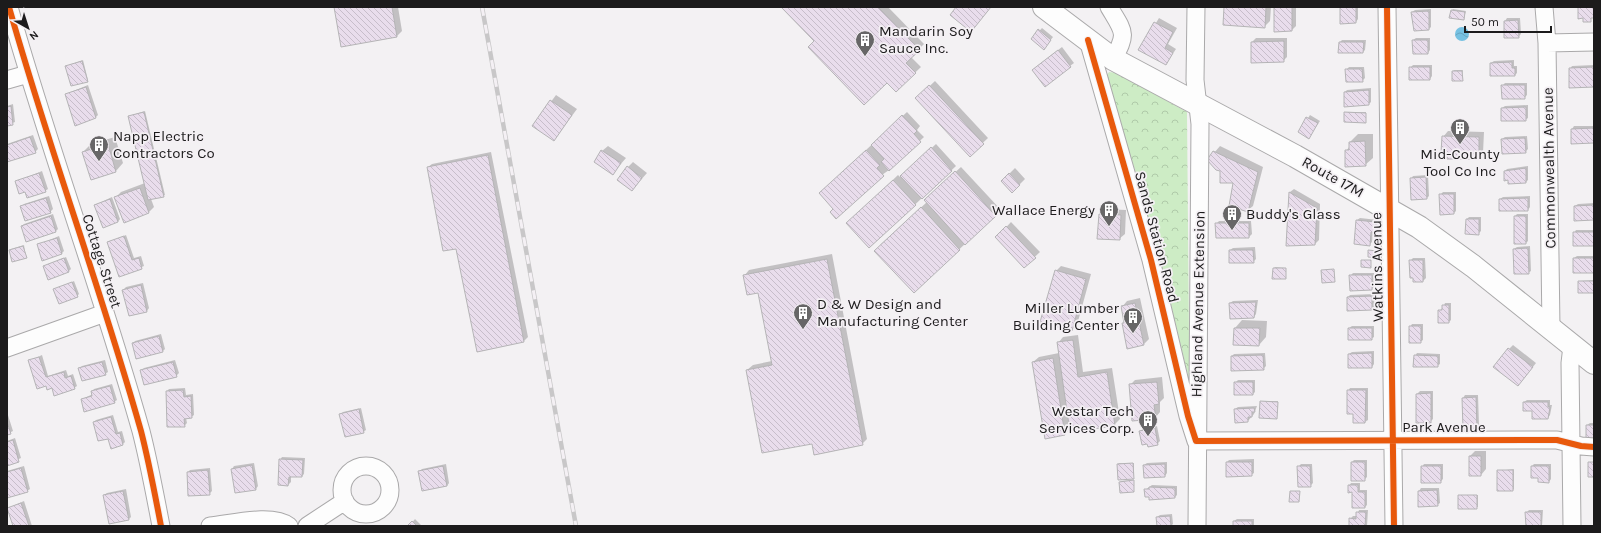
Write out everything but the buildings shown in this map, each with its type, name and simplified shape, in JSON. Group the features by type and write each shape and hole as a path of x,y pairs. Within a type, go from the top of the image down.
{"main road":[{"name":"Route 17M","path":"1044,7 1113,59 1197,106 1281,149 1390,209 1454,252 1594,363"}],"street":[{"name":"Cottage Street","path":"9,7 28,74 105,313 141,433 161,526"},
{"path":"1109,7 1123,31 1123,43 1113,59"},
{"name":"Highland Avenue Extension","path":"1196,7 1196,80 1197,106 1200,124 1200,231 1196,441 1197,526"},
{"name":"Watkins Avenue","path":"1387,7 1394,526"},
{"name":"Commonwealth Avenue","path":"1544,7 1547,43 1551,328"},
{"name":"Sands Station Road","path":"1081,36 1152,260 1188,416 1196,441"},
{"path":"1547,43 1594,42"},
{"path":"7,80 28,74"},
{"path":"7,348 105,313"},
{"path":"1572,346 1570,363 1572,526"},
{"name":"Park Avenue","path":"1196,441 1393,439 1557,440 1571,444 1594,447"},
{"path":"307,526 345,501"},
{"path":"210,526 272,519 283,522 289,526"}],"green space":[{"path":"1109,72 1117,73 1187,112 1189,340 1192,392 1160,260 1136,173 1107,87 1106,76"}],"water":[{"path":"1462,27 1467,29 1469,34 1467,39 1462,41 1457,39 1455,34 1457,29"}],"railway":[{"path":"482,7 576,526"}],"cycle path":[{"path":"9,7 141,431 161,526"},
{"path":"1387,7 1394,526"},
{"path":"1088,40 1151,260 1188,416 1196,441 1557,440 1581,446 1594,447"}],"place":[{"name":"Mandarin Soy Sauce Inc.","path":"865,57"},
{"name":"Mid-County Tool Co Inc","path":"1460,145"},
{"name":"Napp Electric Contractors Co","path":"99,162"},
{"name":"Wallace Energy","path":"1109,227"},
{"name":"Buddy's Glass","path":"1232,231"},
{"name":"D & W Design and Manufacturing Center","path":"803,330"},
{"name":"Miller Lumber Building Center","path":"1133,334"},
{"name":"Westar Tech Services Corp.","path":"1148,437"}]}
